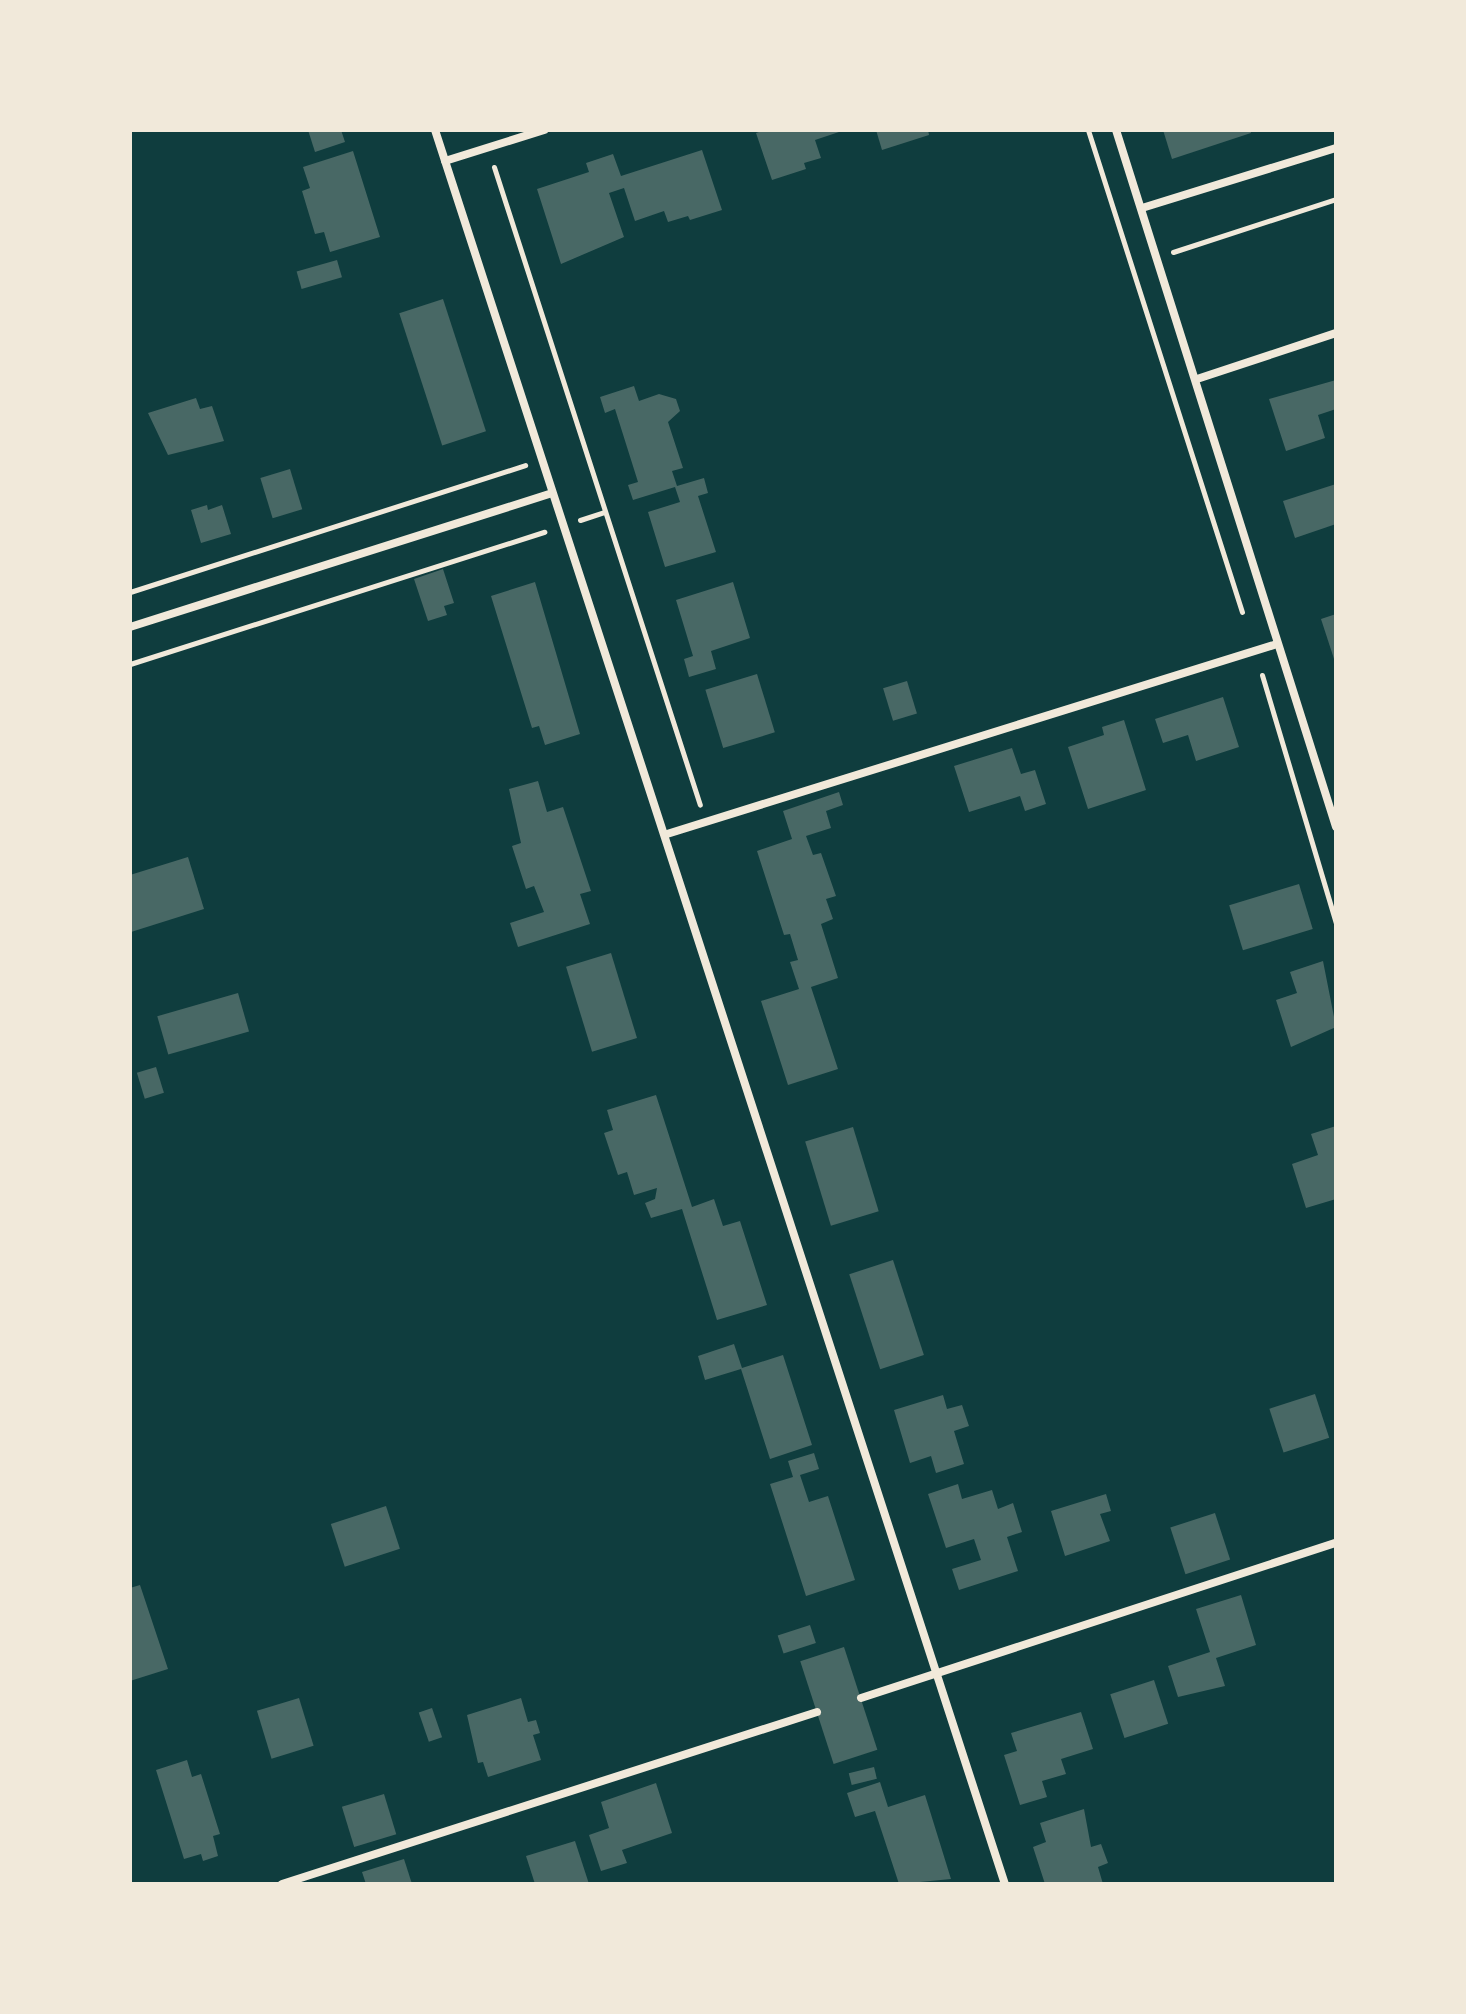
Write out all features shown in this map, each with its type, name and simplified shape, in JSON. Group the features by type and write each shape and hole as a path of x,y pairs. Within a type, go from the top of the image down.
{"street":[{"path":"435,130 552,493 667,834 1005,1884"},
{"path":"445,161 544,130"},
{"path":"1116,130 1159,256 1336,827"},
{"path":"1142,208 1336,148"},
{"path":"1197,379 1336,333"},
{"path":"130,627 552,493"},
{"path":"667,834 1277,644"},
{"path":"861,1698 1336,1543"},
{"path":"282,1884 817,1712"}],"path":[{"path":"1088,130 1255,650 1336,923"},
{"path":"488,147 705,820"},
{"path":"1159,256 1336,199"},
{"path":"130,592 542,460"},
{"path":"130,664 605,512"}],"building":[{"path":"308,130 341,130 345,142 315,152"},
{"path":"765,130 842,131 815,140 821,158 804,163 806,169 772,180 756,133"},
{"path":"876,130 928,130 929,135 882,150"},
{"path":"1163,130 1250,130 1251,133 1172,159"},
{"path":"702,150 722,210 690,220 688,216 668,222 664,211 635,221 624,188 609,193 624,237 561,264 537,189 589,172 586,163 613,154 621,176"},
{"path":"353,151 380,237 330,252 324,232 315,234 302,191 310,188 303,167"},
{"path":"337,260 342,277 302,289 297,272"},
{"path":"443,299 486,431 442,445 399,313"},
{"path":"1336,380 1336,409 1318,415 1325,438 1286,451 1269,399"},
{"path":"634,386 639,401 659,394 676,399 680,411 668,422 683,468 672,471 677,486 704,478 708,493 698,496 716,552 665,567 648,512 680,502 675,487 633,500 628,485 638,482 615,409 605,413 600,397"},
{"path":"196,398 200,409 212,406 224,441 168,455 148,413"},
{"path":"290,469 302,509 273,518 260,478"},
{"path":"1336,484 1336,524 1295,538 1283,501"},
{"path":"207,505 208,510 222,505 231,534 201,543 191,510"},
{"path":"443,569 454,603 444,606 447,615 428,621 414,579"},
{"path":"535,582 580,734 545,745 539,726 532,728 491,596"},
{"path":"733,582 750,638 711,651 716,669 689,677 684,659 693,656 676,600"},
{"path":"1336,614 1336,662 1335,662 1321,619"},
{"path":"757,674 775,732 723,748 705,690"},
{"path":"907,681 917,714 893,721 883,688"},
{"path":"1223,697 1239,747 1196,761 1188,735 1163,743 1155,719"},
{"path":"1124,720 1146,790 1088,809 1068,747 1104,735 1102,727"},
{"path":"1012,748 1021,774 1035,770 1046,804 1025,811 1020,796 969,812 954,766"},
{"path":"538,781 547,812 563,807 591,891 580,894 590,924 518,947 510,923 544,912 534,886 526,889 512,846 521,843 509,789"},
{"path":"839,792 843,805 826,811 831,828 806,836 813,855 821,853 836,896 826,899 833,919 821,924 838,978 811,987 838,1069 788,1085 761,1001 799,989 790,962 798,960 790,934 784,935 757,851 792,839 783,811"},
{"path":"188,857 204,909 131,932 130,875"},
{"path":"1299,884 1313,929 1243,950 1229,905"},
{"path":"611,953 637,1038 592,1052 566,967"},
{"path":"1323,961 1336,1027 1291,1047 1276,1000 1297,993 1290,972"},
{"path":"238,993 249,1031 168,1055 157,1016"},
{"path":"156,1067 164,1093 145,1099 137,1073"},
{"path":"656,1095 692,1207 714,1199 723,1226 740,1221 767,1305 717,1320 682,1209 651,1218 645,1203 655,1199 657,1188 634,1195 627,1172 618,1175 604,1133 613,1130 607,1110"},
{"path":"1336,1126 1336,1199 1306,1208 1292,1164 1318,1155 1311,1134"},
{"path":"853,1127 879,1211 831,1226 805,1142"},
{"path":"893,1260 924,1355 880,1369 849,1274"},
{"path":"734,1344 742,1368 783,1355 812,1445 770,1459 741,1369 705,1380 698,1356"},
{"path":"1315,1394 1329,1438 1284,1453 1269,1409"},
{"path":"943,1395 947,1409 962,1405 969,1426 954,1431 964,1464 936,1473 931,1456 910,1463 894,1410"},
{"path":"814,1453 819,1469 800,1475 809,1502 828,1496 855,1580 806,1596 770,1484 793,1477 788,1461"},
{"path":"958,1484 962,1499 992,1490 998,1509 1013,1503 1022,1532 1007,1537 1018,1571 959,1590 952,1569 981,1560 974,1539 946,1548 928,1494"},
{"path":"1106,1494 1111,1511 1100,1514 1110,1541 1065,1556 1051,1511"},
{"path":"386,1506 400,1549 345,1567 331,1524"},
{"path":"1215,1513 1230,1560 1185,1574 1170,1528"},
{"path":"140,1585 168,1669 130,1681 130,1588"},
{"path":"1241,1595 1256,1645 1216,1658 1225,1686 1178,1697 1168,1666 1210,1652 1196,1609"},
{"path":"810,1625 816,1643 784,1654 778,1636"},
{"path":"844,1647 877,1750 834,1764 800,1661"},
{"path":"1154,1680 1168,1724 1124,1738 1110,1694"},
{"path":"299,1698 314,1746 272,1759 257,1711"},
{"path":"521,1698 528,1722 536,1720 540,1733 533,1735 541,1760 488,1777 483,1762 478,1763 467,1715"},
{"path":"432,1708 442,1737 429,1742 419,1713"},
{"path":"1081,1712 1093,1749 1061,1759 1066,1774 1042,1781 1047,1797 1020,1805 1004,1755 1017,1751 1011,1733"},
{"path":"187,1760 192,1777 201,1774 220,1834 213,1836 218,1856 203,1861 201,1854 184,1859 156,1770"},
{"path":"874,1767 877,1779 852,1785 849,1773"},
{"path":"880,1782 888,1807 925,1795 951,1879 899,1884 875,1811 855,1817 847,1793"},
{"path":"656,1783 672,1833 622,1850 627,1863 601,1871 589,1835 609,1828 601,1802"},
{"path":"384,1794 396,1834 354,1847 342,1807"},
{"path":"1084,1809 1091,1847 1101,1844 1108,1863 1098,1867 1103,1884 1045,1884 1033,1847 1046,1842 1040,1823"},
{"path":"575,1841 589,1884 535,1884 526,1856"},
{"path":"404,1859 412,1884 366,1884 362,1872"}]}
